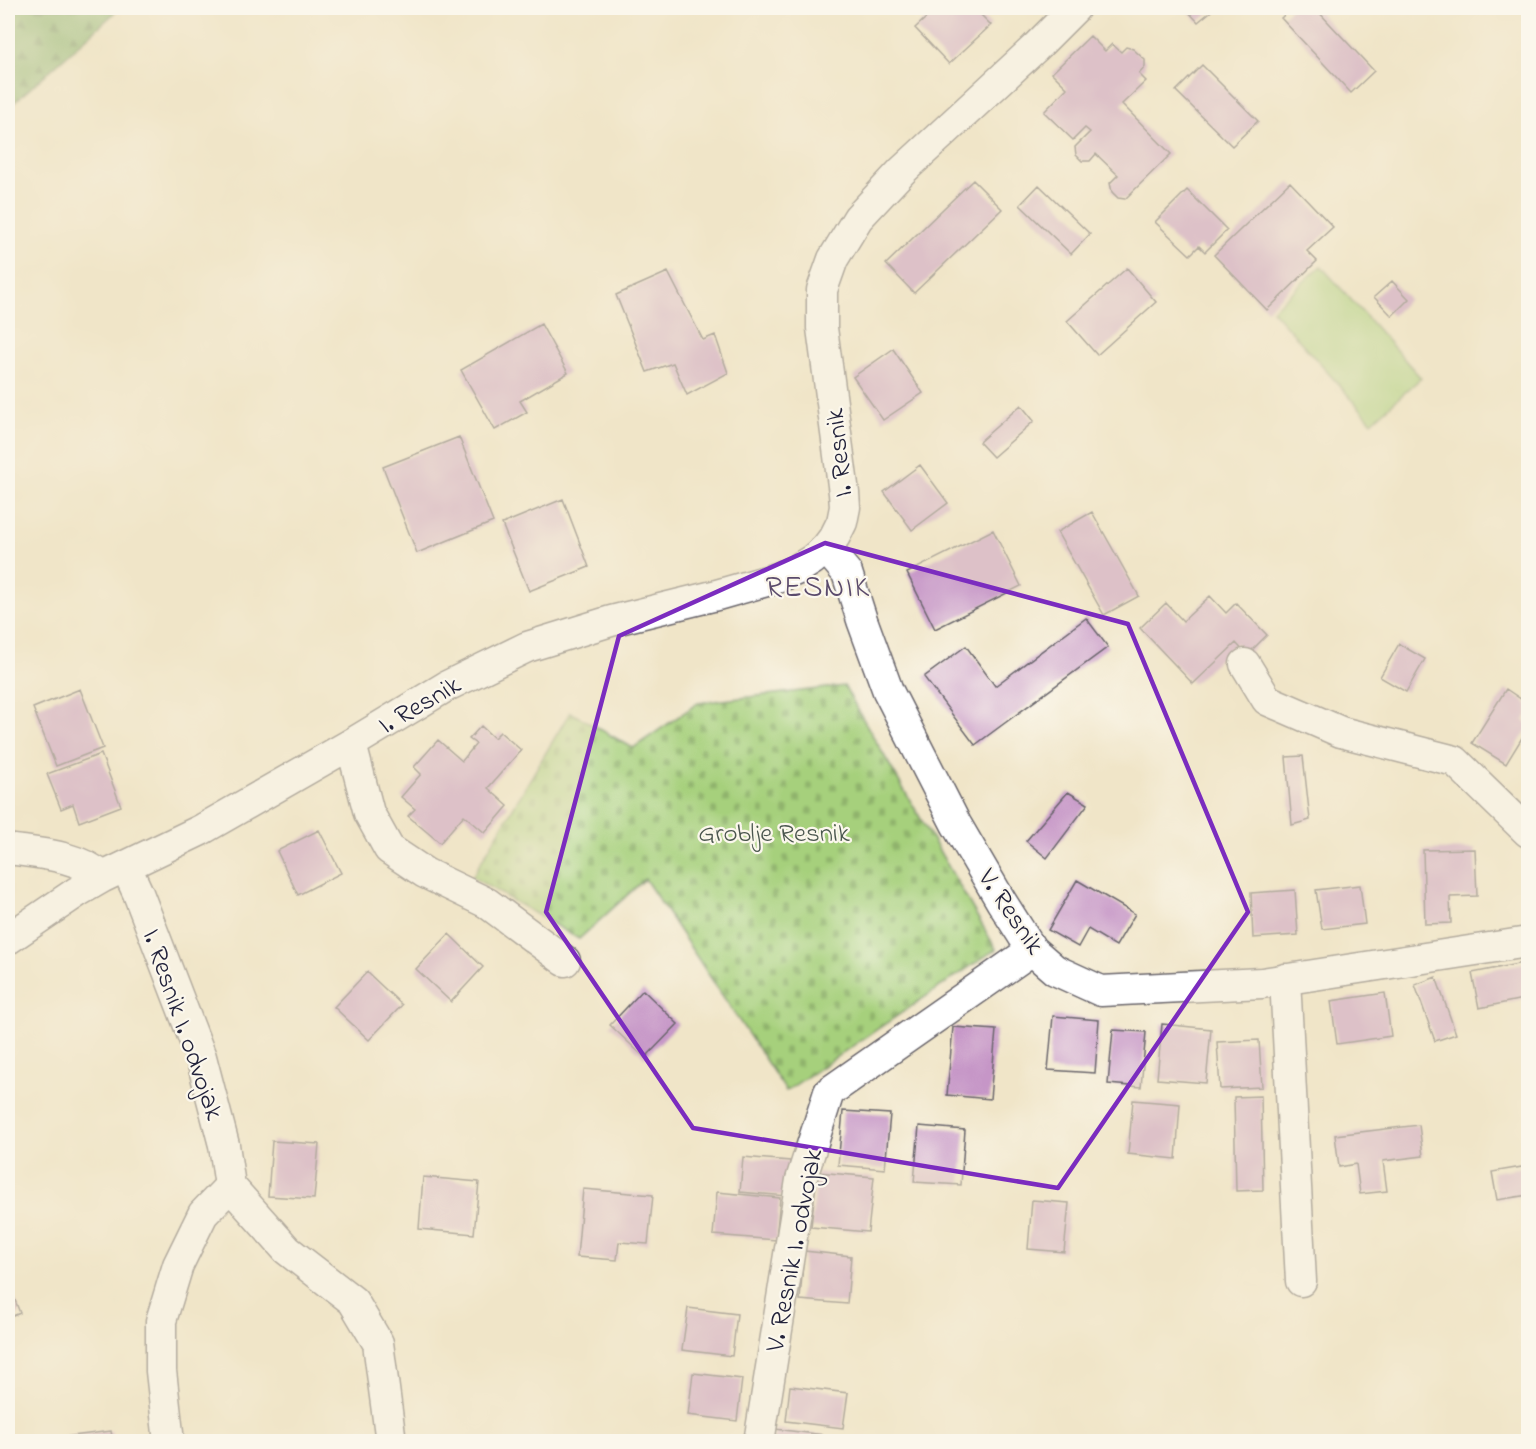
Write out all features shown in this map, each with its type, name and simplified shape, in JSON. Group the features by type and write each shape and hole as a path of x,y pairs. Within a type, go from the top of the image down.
{"street":[{"name":"I. Resnik","path":"8,939 77,892 201,830 447,686 527,647 611,621 777,578 804,565 826,548 842,522 845,507 822,328 822,290 833,259 858,218 902,171 1075,8"},
{"name":"V. Resnik","path":"826,548 847,573 888,691 956,824 1032,950 1055,970 1101,991 1262,983 1528,942"},
{"path":"1245,664 1268,700 1341,732 1455,761 1528,832"},
{"name":"I. Resnik","path":"351,744 369,813 389,849 425,873 487,903 565,961"},
{"path":"8,849 54,856 93,869 114,872"},
{"name":"I. Resnik I. odvojak","path":"114,872 138,892 201,1057 224,1145 230,1186"},
{"name":"V. Resnik I. odvojak","path":"759,1442 801,1180 830,1092 1032,950"},
{"path":"1285,979 1301,1281"},
{"path":"170,1442 161,1371 161,1321 178,1265 188,1245 204,1214 230,1186 287,1250 353,1301 378,1343 391,1442"}],"highlighted area":[{"path":"825,543 1128,624 1248,912 1058,1188 693,1128 546,912 619,636"}],"green space":[{"path":"8,8 120,8 8,108"},
{"path":"1321,266 1421,378 1372,422 1272,310"},
{"name":"Groblje Resnik","path":"844,686 996,949 786,1091 645,879 579,939 472,877 570,712 633,748 698,703"}],"building":[{"path":"937,8 974,8 991,25 949,64 915,28"},
{"path":"1185,8 1215,8 1198,22"},
{"path":"1292,8 1315,8 1374,71 1351,93 1281,18"},
{"path":"1090,36 1105,51 1112,44 1121,52 1126,47 1133,49 1145,60 1145,67 1139,74 1146,81 1122,104 1171,154 1125,199 1118,198 1112,192 1110,183 1118,175 1096,154 1090,161 1082,161 1076,155 1075,147 1090,132 1085,128 1073,140 1044,112 1067,88 1052,73"},
{"path":"1202,65 1258,121 1232,146 1176,91"},
{"path":"973,180 1002,209 914,293 886,264"},
{"path":"1290,182 1333,227 1307,251 1317,261 1267,310 1214,255"},
{"path":"1039,185 1090,234 1071,254 1020,205"},
{"path":"1187,190 1227,230 1205,252 1199,246 1190,255 1155,222"},
{"path":"1127,268 1156,302 1097,355 1067,321"},
{"path":"668,272 703,340 715,335 728,373 687,395 673,363 647,372 616,295"},
{"path":"1392,281 1409,299 1392,316 1374,297"},
{"path":"541,324 568,373 520,401 527,412 495,430 461,370"},
{"path":"893,349 923,393 883,420 853,377"},
{"path":"1021,405 1034,421 993,457 979,442"},
{"path":"459,437 493,522 417,553 383,467"},
{"path":"920,465 948,503 912,530 884,492"},
{"path":"563,499 589,567 529,591 502,524"},
{"path":"1092,512 1139,596 1104,615 1057,532"},
{"path":"993,530 1021,586 935,629 907,573"},
{"path":"1210,596 1226,613 1236,603 1267,635 1247,655 1236,643 1193,684 1140,628 1166,603 1183,621"},
{"path":"1086,618 1108,647 975,745 924,677 966,646 995,686"},
{"path":"1399,644 1425,659 1406,692 1380,677"},
{"path":"80,689 103,748 56,766 33,708"},
{"path":"1506,689 1528,704 1528,713 1524,721 1528,724 1528,728 1506,764 1472,743"},
{"path":"481,726 494,738 500,732 521,750 488,788 508,806 485,833 464,815 440,843 408,816 415,809 401,797 421,774 414,767 438,740 462,761 476,744 469,739"},
{"path":"101,754 121,806 79,822 73,804 61,809 47,774"},
{"path":"1303,756 1310,820 1292,825 1286,757"},
{"path":"1068,792 1088,804 1047,858 1026,841"},
{"path":"319,830 341,873 298,895 277,851"},
{"path":"1475,849 1477,896 1450,897 1451,923 1425,924 1423,850"},
{"path":"1077,880 1135,914 1116,946 1088,929 1078,947 1048,930"},
{"path":"1360,885 1365,924 1322,929 1316,890"},
{"path":"1295,890 1298,935 1253,938 1251,893"},
{"path":"449,934 483,967 451,1002 416,969"},
{"path":"1528,962 1528,998 1479,1008 1472,973"},
{"path":"367,972 402,1005 369,1040 334,1007"},
{"path":"1436,977 1456,1034 1435,1041 1415,985"},
{"path":"643,990 678,1024 645,1058 610,1025"},
{"path":"1385,993 1391,1036 1337,1044 1331,1001"},
{"path":"1053,1016 1099,1020 1095,1073 1048,1070"},
{"path":"1162,1024 1211,1029 1206,1083 1157,1079"},
{"path":"953,1027 996,1030 990,1099 947,1095"},
{"path":"1113,1030 1146,1032 1141,1087 1108,1084"},
{"path":"1259,1040 1262,1087 1220,1089 1217,1042"},
{"path":"1261,1096 1263,1190 1236,1191 1234,1097"},
{"path":"1133,1100 1180,1104 1176,1159 1128,1154"},
{"path":"843,1111 890,1114 885,1169 838,1165"},
{"path":"1419,1125 1423,1156 1383,1161 1387,1191 1360,1194 1356,1164 1339,1167 1335,1135"},
{"path":"919,1126 965,1130 961,1185 914,1182"},
{"path":"272,1141 319,1144 314,1199 268,1196"},
{"path":"743,1157 790,1161 787,1196 740,1192"},
{"path":"1528,1166 1528,1195 1497,1200 1492,1172"},
{"path":"817,1172 874,1177 868,1232 811,1227"},
{"path":"423,1177 479,1182 474,1234 419,1229"},
{"path":"583,1189 653,1195 648,1244 619,1242 617,1260 577,1257"},
{"path":"717,1192 780,1198 776,1240 713,1235"},
{"path":"1032,1200 1069,1203 1064,1252 1028,1249"},
{"path":"804,1251 851,1256 847,1304 800,1300"},
{"path":"8,1282 20,1313 8,1318"},
{"path":"688,1308 737,1314 732,1356 682,1350"},
{"path":"693,1373 742,1379 737,1421 688,1415"},
{"path":"790,1386 848,1393 843,1428 786,1421"},
{"path":"775,1429 824,1435 823,1442 773,1442"},
{"path":"111,1431 113,1442 65,1442 65,1437"}],"district":[{"name":"RESNIK","path":"818,586"}]}
